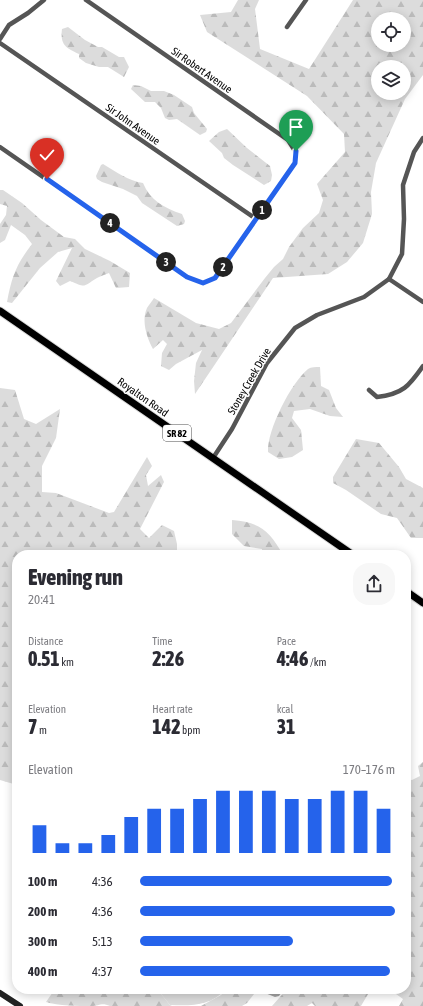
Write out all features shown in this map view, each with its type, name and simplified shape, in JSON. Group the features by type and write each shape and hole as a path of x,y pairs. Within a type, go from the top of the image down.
{"main road":[{"name":"Royalton Road","path":"0,311 346,550"},
{"path":"411,595 423,603"}],"street":[{"path":"0,39 9,25 28,13 44,0"},
{"name":"Sir Robert Avenue","path":"86,0 288,140 296,151 295,163 256,219"},
{"path":"287,28 306,0"},
{"name":"Sir John Avenue","path":"0,43 256,219"},
{"name":"Stoney Creek Drive","path":"213,458 232,429 267,363 295,328 316,314 364,297 389,279 402,254 404,219 403,185 414,152 423,138"},
{"path":"0,147 187,277 203,283 215,278 256,219"},
{"path":"389,279 423,302"},
{"path":"369,390 377,397 391,395 403,390 413,380 423,366"},
{"path":"0,992 20,1006"}],"green space":[{"path":"238,0 259,0 255,9 260,49 309,69 353,0 423,0 423,75 411,91 411,60 371,60 371,100 405,100 376,163 371,192 372,214 363,243 347,262 328,274 273,278 195,394 194,381 196,363 202,350 176,364 169,370 161,366 162,353 167,344 163,340 153,349 147,335 145,324 145,313 147,308 154,298 196,323 219,329 231,323 265,278 283,259 289,247 303,228 319,213 323,200 317,184 345,152 344,134 307,96 207,32 200,15 231,12"},
{"path":"68,27 85,40 98,47 102,47 119,57 124,57 129,67 124,77 108,67 99,67 86,63 79,58 79,54 67,48 62,39 62,29"},
{"path":"133,85 141,86 151,91 164,91 174,95 192,107 194,113 207,129 206,132 200,135 177,119 169,120 165,118 161,108 155,102 145,102 131,89"},
{"path":"227,129 247,148 270,166 272,175 271,181 264,185 233,165 224,158 222,153 209,141 219,132"},
{"path":"103,164 128,178 143,183 158,203 182,214 185,221 184,224 177,226 142,203 137,196 97,179 96,176 101,165"},
{"path":"0,190 3,190 22,203 41,220 64,237 75,239 85,249 130,273 129,287 116,288 109,273 98,277 84,286 70,281 60,286 56,281 72,248 58,252 40,268 12,303 7,302 15,271 32,244 25,235 11,225 5,240 0,243 0,224 6,215 7,206 0,204"},
{"path":"320,367 321,386 329,390 336,408 343,417 330,416 310,409 294,411 292,418 301,430 303,450 292,457 279,459 268,452 271,432 281,408 301,376 309,368"},
{"path":"0,388 15,390 24,419 36,424 60,409 56,438 42,466 42,492 56,493 109,513 114,512 147,457 152,466 146,475 148,486 161,475 164,482 140,529 149,538 162,525 174,531 177,550 12,550 12,784 0,780"},
{"path":"356,439 379,443 399,467 406,479 423,488 423,538 411,538 397,518 381,514 333,483 333,477"},
{"path":"232,520 250,523 263,529 280,550 262,550 244,546 232,534"},
{"path":"423,762 423,1006 399,1006 403,999 396,994 411,994 411,780 420,776 418,766"},
{"path":"52,994 161,994 172,1006 110,1006 102,1004 94,1006 74,1006 46,1002"},
{"path":"161,994 221,994 214,999 200,1004 170,1005"},
{"path":"254,994 247,1003 242,1006 201,1006 221,995"},
{"path":"283,994 368,994 361,1006 315,1006 312,1003 307,1006 272,1006"}],"shaded area":[{"path":"268,994 280,994 275,997"}],"route":[{"path":"47,179 187,277 203,283 215,278 295,163 296,151"}]}
